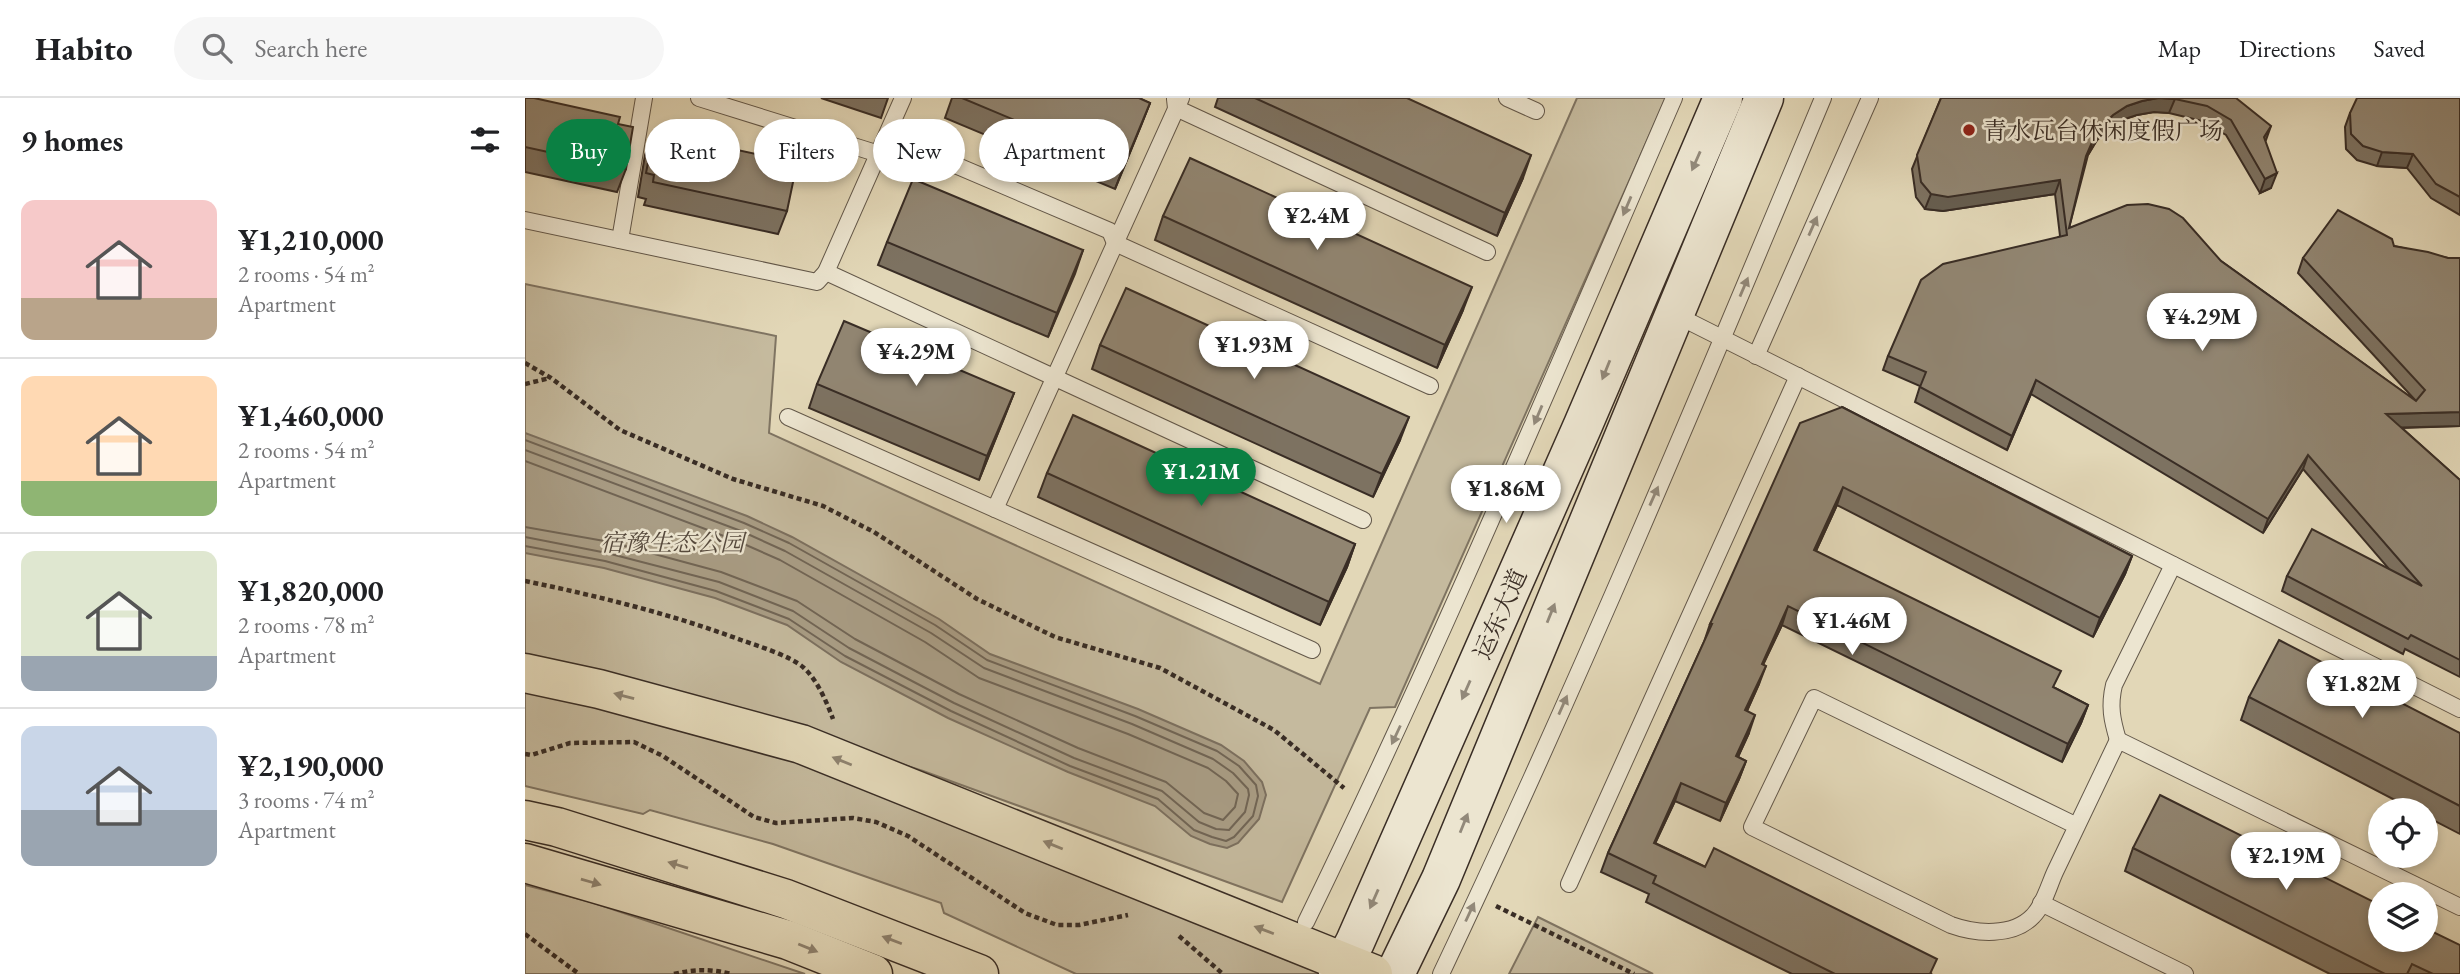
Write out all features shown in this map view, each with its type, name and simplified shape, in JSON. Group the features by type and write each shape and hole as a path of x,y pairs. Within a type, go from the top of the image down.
{"main road":[{"name":"运东大道","path":"1352,970 1355,942 1583,425 1723,98"},
{"name":"运东大道","path":"1395,974 1441,879 1764,98"},
{"path":"525,673 599,689 801,744 1352,970"},
{"path":"525,820 557,827 786,899 979,974"},
{"path":"525,863 788,940 873,974"}],"lane":[{"path":"620,240 644,98"},
{"path":"699,98 873,152"},
{"path":"894,119 903,98"},
{"path":"1507,98 1536,111"},
{"path":"1306,922 1361,810 1475,562 1674,98"},
{"path":"1441,974 1478,897 1723,339 1823,98"},
{"path":"1756,356 1870,98"},
{"path":"995,509 1177,101 1487,252"},
{"path":"525,219 817,282 826,272 873,167"},
{"path":"965,169 1110,231 1115,243 1430,386"},
{"path":"826,272 1363,520"},
{"path":"1674,314 2460,709"},
{"path":"1569,884 1798,376"},
{"path":"787,417 1312,650"},
{"path":"2077,826 1814,698 1752,827 1951,925 1971,932 2011,928 2033,916 2041,903 2118,740 2111,717 2114,685 2173,565"},
{"path":"2118,740 2460,907"},
{"path":"2041,903 2185,974"}],"path":[{"path":"525,363 551,378 620,430 733,479 823,506 874,532 977,599 1055,636 1160,668 1274,730 1345,789"},
{"path":"525,384 551,378"},
{"path":"525,582 594,595 771,650 804,668 825,699 834,721"},
{"path":"525,754 531,755 570,743 634,741 754,817 776,823 853,818 876,822 908,836 1025,912 1057,925 1079,925 1135,912"},
{"path":"1478,897 1634,974"},
{"path":"1174,932 1223,974"},
{"path":"525,934 579,974"},
{"path":"674,974 713,969 732,974"}],"green space":[{"name":"宿豫生态公园","path":"1577,98 1666,98 1395,707 1370,708 1282,902 923,771 732,710 525,654 525,284 776,336 769,433 1320,684"},
{"path":"525,690 742,744 877,789 1324,974 1076,974 944,913 941,903 773,844 650,810 643,814 525,786"},
{"path":"525,885 591,902 805,974 525,974"},
{"path":"1538,917 1653,974 1509,974"}],"water":[{"path":"525,433 747,516 792,537 939,619 990,654 1138,709 1221,745 1244,761 1262,782 1266,795 1259,819 1238,843 1227,848 1210,844 1191,836 1155,806 1068,772 948,718 841,662 787,625 715,598 604,568 525,553"}],"building":[{"path":"525,98 620,117 546,119 546,152 525,147"},
{"path":"962,98 1139,98 1150,103 1129,154 1129,119 1012,119"},
{"path":"1255,98 1407,98 1531,155 1505,213"},
{"path":"1941,98 2158,98 2127,106 2102,126 2086,156 2069,228 2127,205 2148,204 2169,209 2183,218 2221,261 2416,401 2425,390 2303,258 2338,210 2392,239 2394,246 2448,258 2460,258 2460,412 2386,414 2460,480 2460,660 2411,635 2408,639 2287,576 2312,529 2422,586 2308,455 2268,519 2036,380 2012,436 1920,387 1926,372 1888,356 1921,280 1943,264 2067,235 2060,180 1948,197 1931,194 1921,182 1917,155"},
{"path":"2161,98 2236,98 2271,126 2264,137 2277,173 2265,179 2231,120 2207,106"},
{"path":"2357,98 2460,98 2460,197 2436,184 2413,154 2382,152 2363,146 2351,134 2350,113"},
{"path":"740,151 754,154 754,182 793,182 787,211 653,182 740,182"},
{"path":"1190,158 1472,287 1445,345 1163,216"},
{"path":"912,182 920,182 1083,250 1057,313 887,242"},
{"path":"1126,288 1409,417 1382,474 1100,345"},
{"path":"844,321 1014,393 987,456 817,384"},
{"path":"1842,407 2132,556 2100,618 1843,487 1814,550 2061,671 2053,687 2088,705 2068,744 1788,606 1762,664 1766,666 1745,710 1755,715 1736,756 1746,761 1726,803 1681,783 1654,843 1705,867 1714,848 1937,959 1930,974 1835,974 1653,883 1656,876 1608,853 1800,423"},
{"path":"1073,415 1355,544 1329,602 1047,473"},
{"path":"2279,640 2460,733 2460,806 2249,697"},
{"path":"2160,795 2368,899 2368,952 2438,952 2438,934 2460,945 2460,974 2433,974 2412,964 2407,974 2385,974 2133,848"}],"place":[{"name":"青水瓦台休闲度假广场","path":"1969,130"}]}
